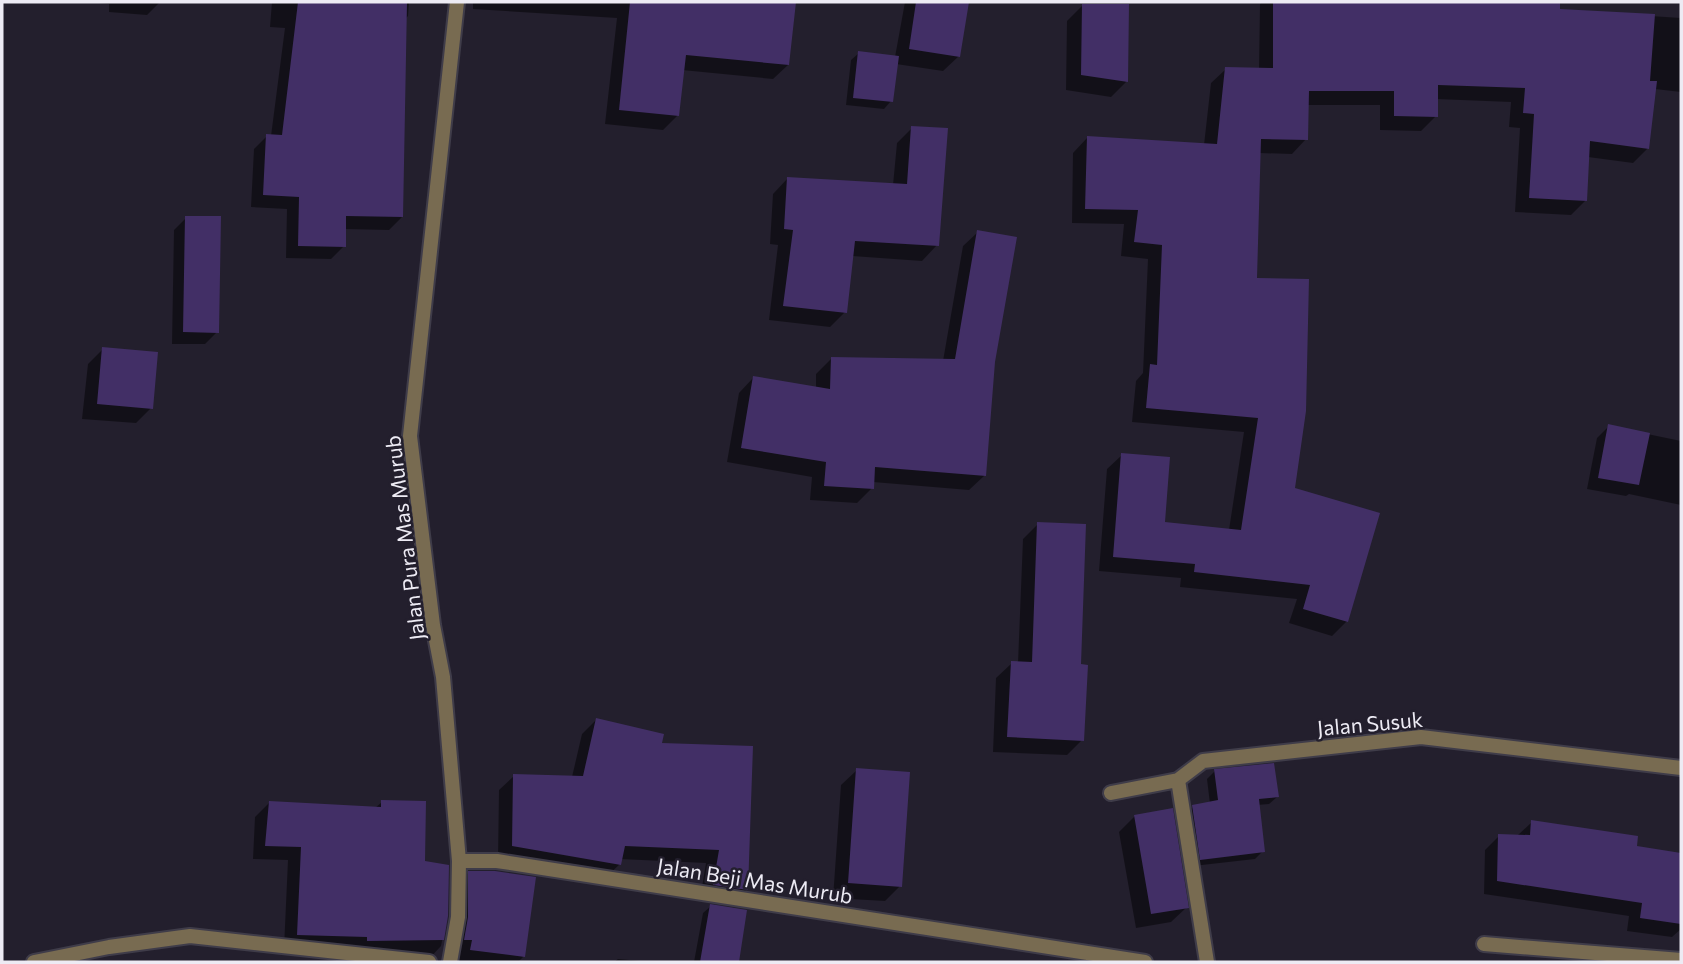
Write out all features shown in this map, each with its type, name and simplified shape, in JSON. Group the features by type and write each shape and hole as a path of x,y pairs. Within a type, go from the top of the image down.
{"street":[{"name":"Jalan Pura Mas Murub","path":"457,2 410,436 433,625 443,677 460,861"},
{"name":"Jalan Susuk","path":"1111,793 1178,780 1203,761 1422,737 1681,768"},
{"path":"1178,780 1207,962"},
{"path":"450,962 458,917 460,861"},
{"name":"Jalan Beji Mas Murub","path":"460,861 497,861 1145,962"},
{"path":"34,962 109,947 190,936 429,962"},
{"path":"1484,944 1681,960"}],"building":[{"path":"298,2 407,2 403,217 346,216 346,247 298,246 299,197 263,195 266,134 282,135"},
{"path":"630,2 796,2 789,65 686,55 679,116 619,110"},
{"path":"916,2 969,2 960,57 909,49"},
{"path":"1273,2 1560,2 1560,9 1655,14 1650,81 1657,81 1649,149 1590,141 1587,201 1529,198 1534,114 1523,113 1525,88 1438,85 1438,117 1394,116 1394,91 1309,91 1308,140 1261,139 1257,278 1309,279 1306,411 1295,488 1380,513 1348,622 1303,609 1310,585 1194,572 1195,564 1113,557 1121,453 1170,457 1165,522 1241,530 1258,418 1146,408 1150,364 1157,365 1162,245 1134,242 1138,210 1085,209 1087,136 1217,144 1225,67 1273,68"},
{"path":"1082,4 1129,4 1128,82 1081,75"},
{"path":"858,51 899,56 893,102 853,98"},
{"path":"911,126 948,128 939,246 855,241 847,313 783,306 793,230 784,229 787,177 907,184"},
{"path":"185,216 221,216 219,333 183,332"},
{"path":"977,230 1017,237 995,362 986,476 875,467 874,489 824,486 826,462 741,448 753,376 830,389 831,357 955,359"},
{"path":"102,347 158,352 153,409 97,404"},
{"path":"1608,424 1650,433 1639,485 1598,478"},
{"path":"1037,522 1086,524 1081,664 1088,665 1084,741 1007,737 1011,661 1032,662"},
{"path":"596,718 664,734 662,743 753,746 748,890 713,885 719,850 625,846 621,865 512,846 513,774 583,776"},
{"path":"1274,763 1279,797 1259,799 1265,852 1200,860 1192,805 1218,800 1214,769"},
{"path":"856,768 910,772 902,887 848,883"},
{"path":"381,800 426,801 425,861 449,865 448,916 444,940 367,941 367,937 297,935 301,847 265,846 269,801 381,807"},
{"path":"1173,808 1189,908 1151,914 1134,815"},
{"path":"1531,820 1638,836 1637,846 1681,853 1681,924 1640,918 1642,903 1497,881 1498,834 1530,835"},
{"path":"468,871 495,871 536,877 525,957 470,950 472,940 464,940 468,917"},
{"path":"710,904 747,910 739,962 700,962"}]}
